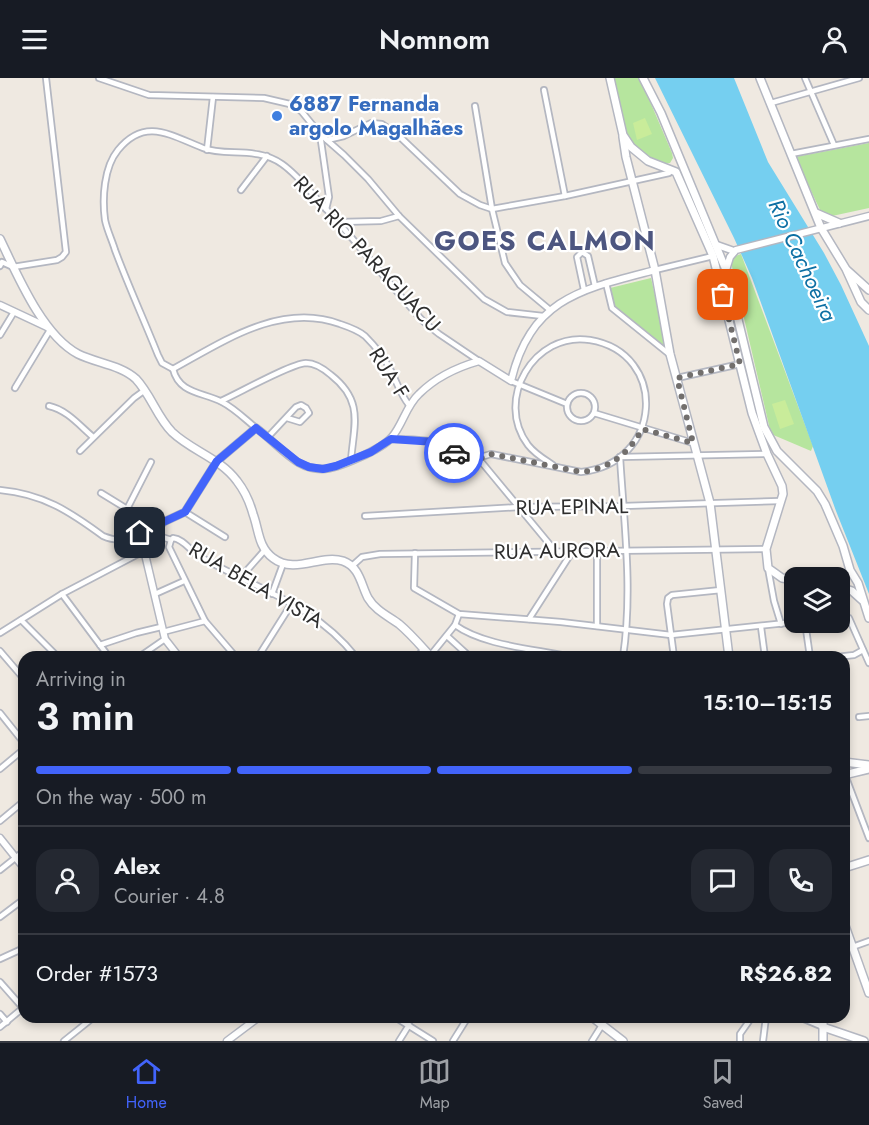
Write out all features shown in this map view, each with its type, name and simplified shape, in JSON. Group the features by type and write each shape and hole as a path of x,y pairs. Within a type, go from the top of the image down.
{"main road":[{"path":"610,78 632,182 655,270 670,354 710,503 728,651"},
{"path":"643,78 676,148 726,270 764,427 777,451 821,497 843,546 844,567"},
{"path":"760,78 821,228 846,269 861,302 869,310"},
{"path":"623,135 640,156 669,171 676,172 713,256 752,413 782,486 783,494 766,549 768,568 784,578"},
{"path":"669,171 676,162 676,148"},
{"path":"816,213 839,223"},
{"path":"0,239 13,267 48,328 60,342 77,353 125,371 135,378 171,431 217,461 237,481 253,513 264,551 283,564 308,564 334,560 352,566 360,577 369,598 378,609 400,625 424,649"},
{"path":"846,269 869,290"},
{"path":"850,581 858,583 869,618"},
{"path":"850,588 864,602"},
{"path":"850,763 869,765"},
{"path":"850,774 869,770"},
{"path":"850,866 869,860"},
{"path":"850,939 869,993"},
{"path":"600,1023 623,1041"},
{"path":"823,1023 823,1041"},
{"path":"823,1027 864,1041"}],"street":[{"path":"1,263 13,267 57,260 66,252 46,78"},
{"path":"99,78 149,95 264,98 294,105 320,134 368,179 399,216 455,272 495,306 507,312 543,316"},
{"path":"805,78 834,145"},
{"path":"771,103 859,78"},
{"path":"544,90 565,196"},
{"path":"207,150 213,97"},
{"path":"475,106 492,209 503,254 511,274 531,296 550,310"},
{"path":"327,140 344,136 371,123 382,124 399,136 460,194 492,209 632,182 669,171"},
{"name":"RUA RIO PARAGUACU","path":"173,369 162,363 158,355 123,272 105,220 104,190 112,157 124,142 143,131 155,130 207,150 267,156 281,163 339,222 424,322 511,381 567,404"},
{"path":"320,134 329,197 326,209"},
{"path":"791,154 869,139"},
{"path":"242,190 267,156"},
{"path":"339,222 381,221 399,216"},
{"path":"717,245 735,250 869,216"},
{"path":"726,270 735,250"},
{"path":"584,290 577,257 582,252 588,256 595,286"},
{"path":"511,381 519,352 526,338 550,310 595,286 713,256"},
{"path":"606,283 612,308 670,354"},
{"path":"0,305 48,328 15,388"},
{"path":"0,335 14,312"},
{"name":"RUA F","path":"173,369 213,347 276,320 292,317 329,320 356,329 363,335 390,369 402,396 409,405 401,424 391,439"},
{"path":"437,469 459,461 479,459 491,454 581,472 594,470 620,457 637,440 642,429 646,414 646,399 637,371 622,355 603,344 582,340 560,343 535,359 525,370 519,384 515,400 520,431 528,445 540,457 553,465"},
{"path":"409,405 425,388 438,379 465,365 479,361"},
{"path":"221,401 298,365 315,364 334,377 352,400 354,426 351,460"},
{"path":"677,378 740,364"},
{"path":"173,369 178,382 185,388 221,401 298,462 309,467 323,469 351,460 371,452 391,439 435,442 445,445 459,461"},
{"path":"80,451 145,390"},
{"path":"586,393 594,399 596,404 594,413 587,421 576,421 568,414 567,404 572,396 586,393"},
{"path":"268,437 296,407 301,405 309,413 300,422 287,418"},
{"path":"49,406 60,408 93,437"},
{"path":"594,413 693,443"},
{"path":"141,537 185,512 217,461 256,428"},
{"path":"620,457 767,453"},
{"path":"620,457 627,630 624,651"},
{"path":"479,459 556,553"},
{"path":"127,509 151,462"},
{"path":"0,490 24,493 53,503 111,540 159,536 171,540 169,547 184,582 205,621 231,651"},
{"path":"101,493 127,509 163,523"},
{"name":"RUA EPINAL","path":"364,516 519,507 780,501"},
{"path":"185,512 225,537"},
{"path":"141,537 163,633 175,651"},
{"name":"RUA BELA VISTA","path":"171,540 176,538 180,540 196,555 303,608 333,631 351,651"},
{"name":"RUA AURORA","path":"352,566 362,557 370,554 766,549"},
{"path":"0,633 62,594 144,551"},
{"path":"241,577 264,551"},
{"path":"597,551 597,626"},
{"path":"529,619 572,552"},
{"path":"415,553 414,588 459,614 529,619 671,635 784,624"},
{"path":"272,594 283,564"},
{"path":"768,568 781,624"},
{"path":"155,594 184,582"},
{"path":"673,651 668,598 672,595 721,590"},
{"path":"62,594 104,651"},
{"path":"262,651 292,603"},
{"path":"435,651 455,625 459,614"},
{"path":"21,620 52,651"},
{"path":"850,620 869,663"},
{"path":"100,645 136,633 163,633 205,621"},
{"path":"455,625 468,633 499,643 540,651"},
{"path":"761,627 764,651"},
{"path":"145,651 163,633"},
{"path":"807,633 809,651"},
{"path":"447,636 464,651"},
{"path":"850,655 863,650"},
{"path":"0,651 18,672"},
{"path":"0,713 18,736"},
{"path":"859,717 869,716"},
{"path":"0,769 18,754"},
{"path":"850,788 869,838"},
{"path":"0,821 18,806"},
{"path":"0,838 18,861"},
{"path":"0,870 18,855"},
{"path":"0,909 2,916 18,904"},
{"path":"850,948 869,941"},
{"path":"0,959 18,951"},
{"path":"0,982 18,1002"},
{"path":"0,1027 18,1012"},
{"path":"0,1014 7,1022"},
{"path":"64,1041 86,1023"},
{"path":"227,1041 251,1023"},
{"path":"406,1023 433,1041"},
{"path":"453,1041 464,1023"},
{"path":"739,1041 747,1023"},
{"path":"763,1041 765,1023"},
{"path":"813,1023 823,1027"},
{"path":"399,1041 409,1025"},
{"path":"592,1041 602,1025"}],"green space":[{"path":"612,78 640,78 672,153 673,158 670,163 659,163 651,159 629,138 618,111"},
{"path":"645,118 652,134 637,140 633,123"},
{"path":"869,143 869,208 832,216 821,212 795,157"},
{"path":"741,254 813,446 811,451 771,434 730,258"},
{"path":"651,278 667,348 610,303 606,289"},
{"path":"785,400 794,424 780,429 772,404"}],"water":[{"name":"Rio Cachoeira","path":"655,78 734,78 768,162 824,253 869,346 869,594 836,511 752,278"}],"way so far":[{"path":"454,453 459,461 479,459 491,454 581,472 610,464 620,457 637,440 642,429 693,443 677,378 740,364 723,295"}],"place":[{"name":"6887 Fernanda argolo Magalhães","path":"277,116"}],"district":[{"name":"GOES CALMON","path":"545,241"}],"route":[{"path":"140,533 185,512 217,461 256,428 298,462 309,467 323,469 371,452 391,439 435,442 445,445 454,453"}]}
